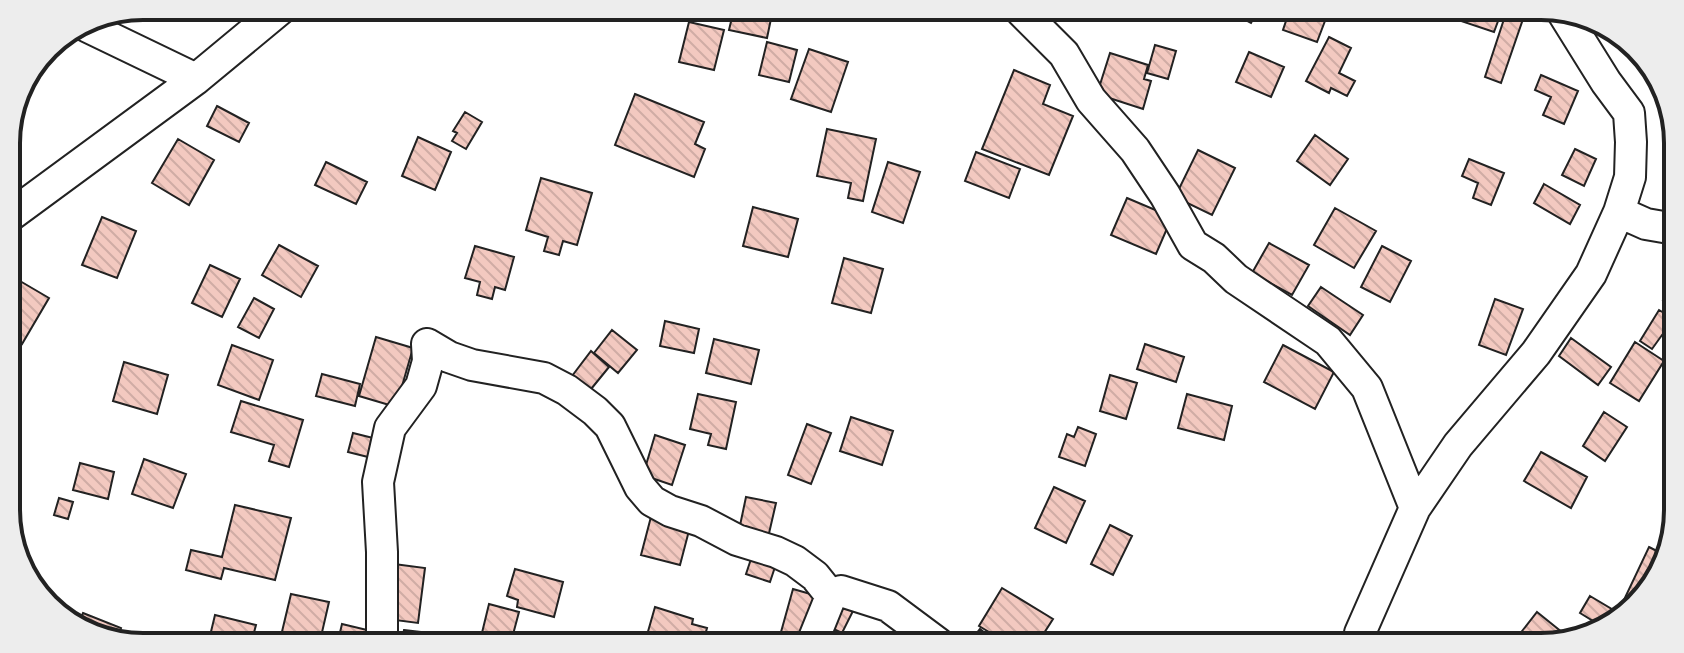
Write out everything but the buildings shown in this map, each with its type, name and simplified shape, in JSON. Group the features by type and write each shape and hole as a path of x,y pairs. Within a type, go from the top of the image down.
{"street":[{"path":"20,208 196,79 267,20"},
{"path":"1030,20 1064,54 1091,100 1135,150 1193,245 1214,258 1236,279 1328,341 1367,388 1415,508"},
{"path":"1360,633 1415,508 1458,445 1536,353 1591,274 1619,212 1630,177 1629,113 1569,23"},
{"path":"95,30 196,79"},
{"path":"1619,212 1646,224 1664,227"},
{"path":"382,633 378,482 390,428 421,386 428,361 427,344 449,357 472,365 544,378 567,390 610,426 640,487 652,501 737,540 795,561 815,576 831,596"},
{"path":"816,633 831,596 841,591 888,606 924,633"}]}
